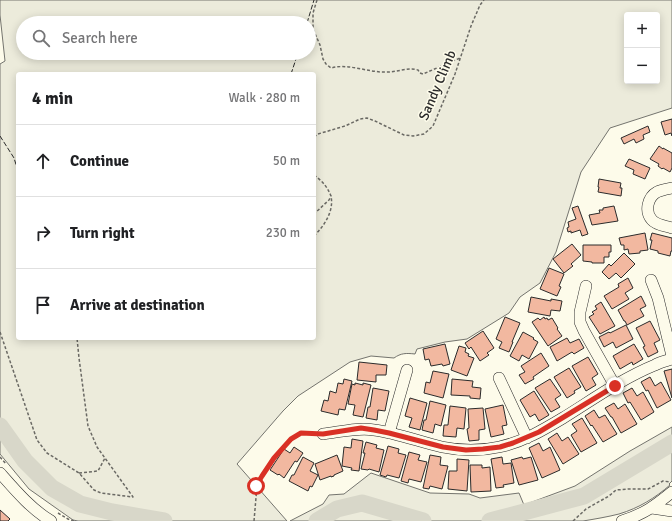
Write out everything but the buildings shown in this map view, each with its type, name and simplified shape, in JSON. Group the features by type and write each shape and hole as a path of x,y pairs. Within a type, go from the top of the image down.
{"street":[{"path":"672,188 657,192 650,198 648,212 651,219 659,224 672,228"},
{"path":"651,280 658,298 672,356"},
{"path":"586,286 580,312 580,322 615,386"},
{"path":"323,434 361,428 389,433 443,447 466,450 500,447 527,438 637,373 656,364 672,359"},
{"path":"389,433 407,370"},
{"path":"499,378 527,438"},
{"path":"3,474 25,500 42,516 53,516"},
{"path":"622,521 652,508 672,492"},
{"path":"652,508 672,511"}],"path":[{"path":"313,16 318,0"},
{"name":"Sandy Climb","path":"316,136 345,126 360,119 367,118 375,120 404,134 414,136 424,134 433,126 455,74 471,26 480,5 484,0"},
{"path":"316,34 323,59 331,68 343,67 377,72 388,72 414,68 423,74 460,58"},
{"path":"316,177 328,188 332,203 326,222 316,234"},
{"path":"316,212 329,200 331,196"},
{"path":"0,332 37,440 47,453 79,473 94,490 101,493 132,497 97,447 88,426 77,340"},
{"path":"254,521 256,486 274,458 291,439 301,433 323,434"},
{"path":"0,457 3,474"},
{"path":"79,473 98,471 105,458"},
{"path":"573,521 586,509 609,496 616,490 629,488 648,489 663,481 669,481 672,483"},
{"path":"53,516 74,521"}],"shaded area":[{"path":"0,0 672,0 672,108 610,128 581,172 556,252 540,283 520,297 509,313 467,339 445,342 417,349 415,354 404,354 394,358 371,356 350,362 298,396 237,464 287,521 73,520 29,489 0,454 0,64 5,61 0,15"},
{"path":"672,427 672,481 669,484 670,485 646,502 619,514 583,521 290,521 323,504 329,495 344,494 371,473 430,493 469,494 480,498 519,493 524,505 575,486 630,451"}],"waterway":[{"path":"0,426 25,461 52,488 80,504 112,512 164,521"},
{"path":"490,521 584,496 672,443"},
{"path":"317,521 337,509 362,503 423,521"}],"fence":[{"path":"309,16 314,0"},
{"path":"292,72 296,60"},
{"path":"0,136 14,158 16,164"}],"route":[{"path":"256,486 274,458 291,439 301,433 323,434 361,428 389,433 443,447 466,450 500,447 527,438 539,432 615,386"}]}
